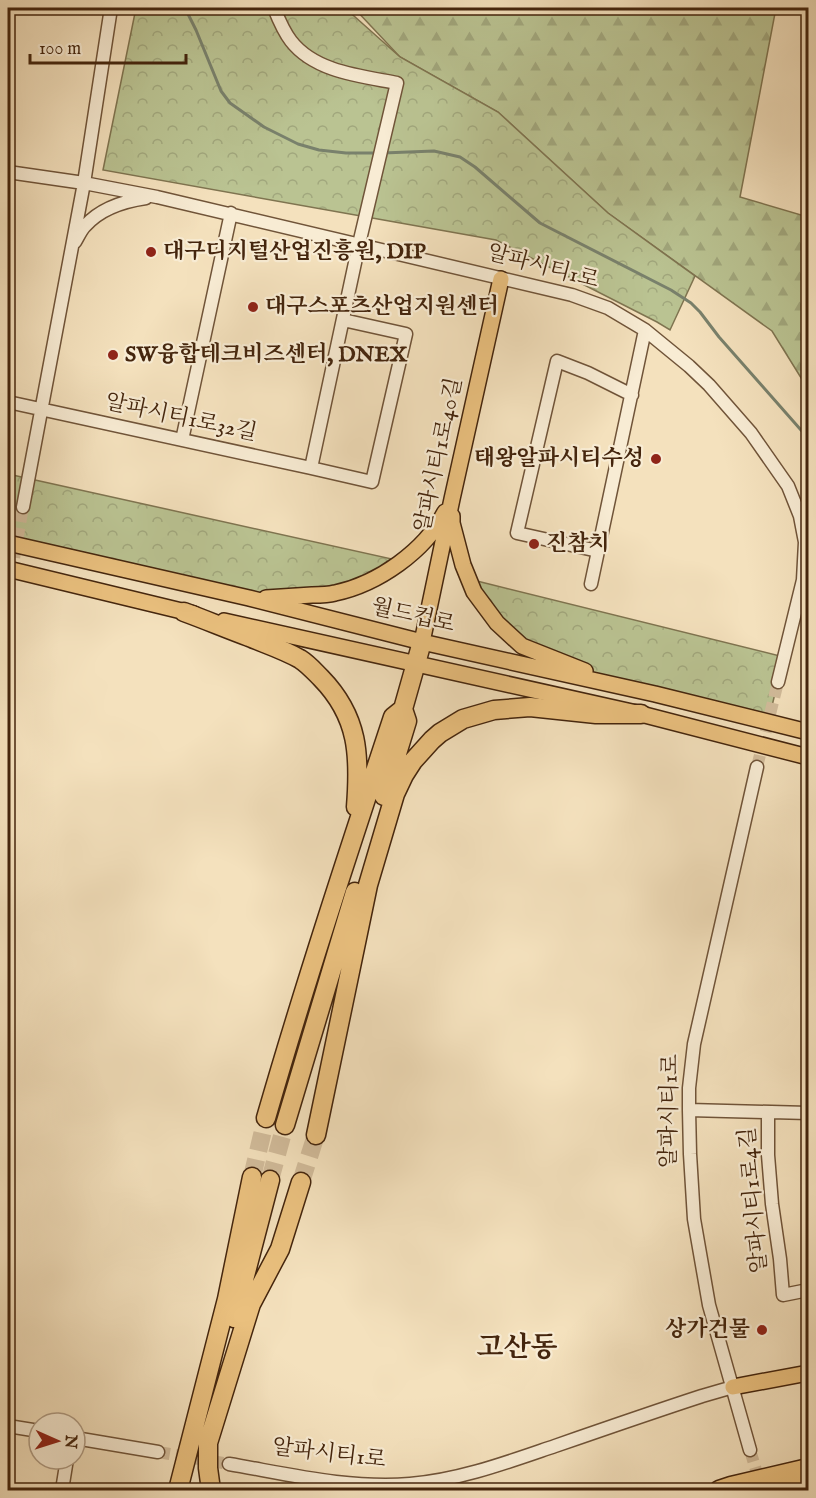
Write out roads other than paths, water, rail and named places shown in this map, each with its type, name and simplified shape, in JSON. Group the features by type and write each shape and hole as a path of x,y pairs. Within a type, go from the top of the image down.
{"highway":[{"path":"184,612 302,660 330,687 351,725 356,746 358,765 354,833"},
{"path":"285,1125 407,721 403,709 422,642"},
{"path":"316,1135 368,885 395,795 413,761 440,733 463,720 494,710 530,707 596,714 641,714"},
{"path":"266,1118 354,833 393,717 403,709"},
{"path":"220,1367 227,1299 252,1177"},
{"path":"178,1491 220,1367 270,1180"},
{"path":"220,1367 280,1249 301,1182"},
{"path":"170,1491 197,1439"},
{"path":"186,1491 197,1439"},
{"path":"197,1439 208,1468 211,1491"},
{"path":"719,1491 808,1468"},
{"path":"781,1491 808,1484"}],"main road":[{"name":"알파시티1로40길","path":"422,642 501,279"},
{"path":"249,598 334,594 367,584 416,550 440,523 452,499"},
{"path":"452,499 452,523 463,565 474,592 497,623 522,646 626,688"},
{"name":"월드컵로","path":"8,543 249,598 422,642 808,732"},
{"name":"월드컵로","path":"8,569 184,612 641,714 808,756"},
{"name":"알파시티1로","path":"733,1387 808,1373"}],"street":[{"path":"23,507 84,183 111,8"},
{"path":"274,8 290,41 307,56 341,73 397,84 359,244 311,468"},
{"name":"알파시티1로","path":"8,172 84,183 231,213 581,298 608,308 645,330 709,385 751,433 788,486 800,516 807,542 803,580 778,682"},
{"path":"71,248 85,226 97,216 129,201 157,197"},
{"path":"182,440 231,213"},
{"name":"알파시티1로32길","path":"8,402 372,482 406,334 343,320"},
{"path":"591,584 645,330"},
{"path":"598,551 517,533 557,361 588,373 632,395"},
{"name":"알파시티1로","path":"229,1464 342,1483 409,1484 444,1480 498,1466 702,1395 733,1387 709,1305 694,1219 689,1088 694,1044 757,767"},
{"name":"알파시티1로4길","path":"689,1110 808,1113"},
{"name":"알파시티1로4길","path":"768,1112 768,1155 772,1204 783,1295 808,1290"},
{"path":"733,1387 750,1450"},
{"path":"8,1426 27,1429"},
{"path":"87,1440 158,1452"},
{"path":"62,1491 65,1471"}],"waterway":[{"path":"185,8 221,91 230,103 264,127 298,144 319,150 376,153"},
{"path":"383,153 434,151 460,157 475,167 540,223 671,290 691,303 808,438"}],"tunnel":[{"path":"8,593 23,507"},
{"path":"757,767 778,682"},
{"path":"252,1177 266,1118"},
{"path":"270,1180 285,1125"},
{"path":"301,1182 316,1135"},
{"path":"750,1450 762,1490"},
{"path":"158,1452 229,1464"}],"place":[{"name":"대구디지털산업진흥원, DIP","path":"151,252"},
{"name":"대구스포츠산업지원센터","path":"253,307"},
{"name":"SW융합테크비즈센터, DNEX","path":"113,355"},
{"name":"태왕알파시티수성","path":"656,459"},
{"name":"진참치","path":"534,544"},
{"name":"상가건물","path":"762,1330"}],"district":[{"name":"고산동","path":"517,1348"}]}
